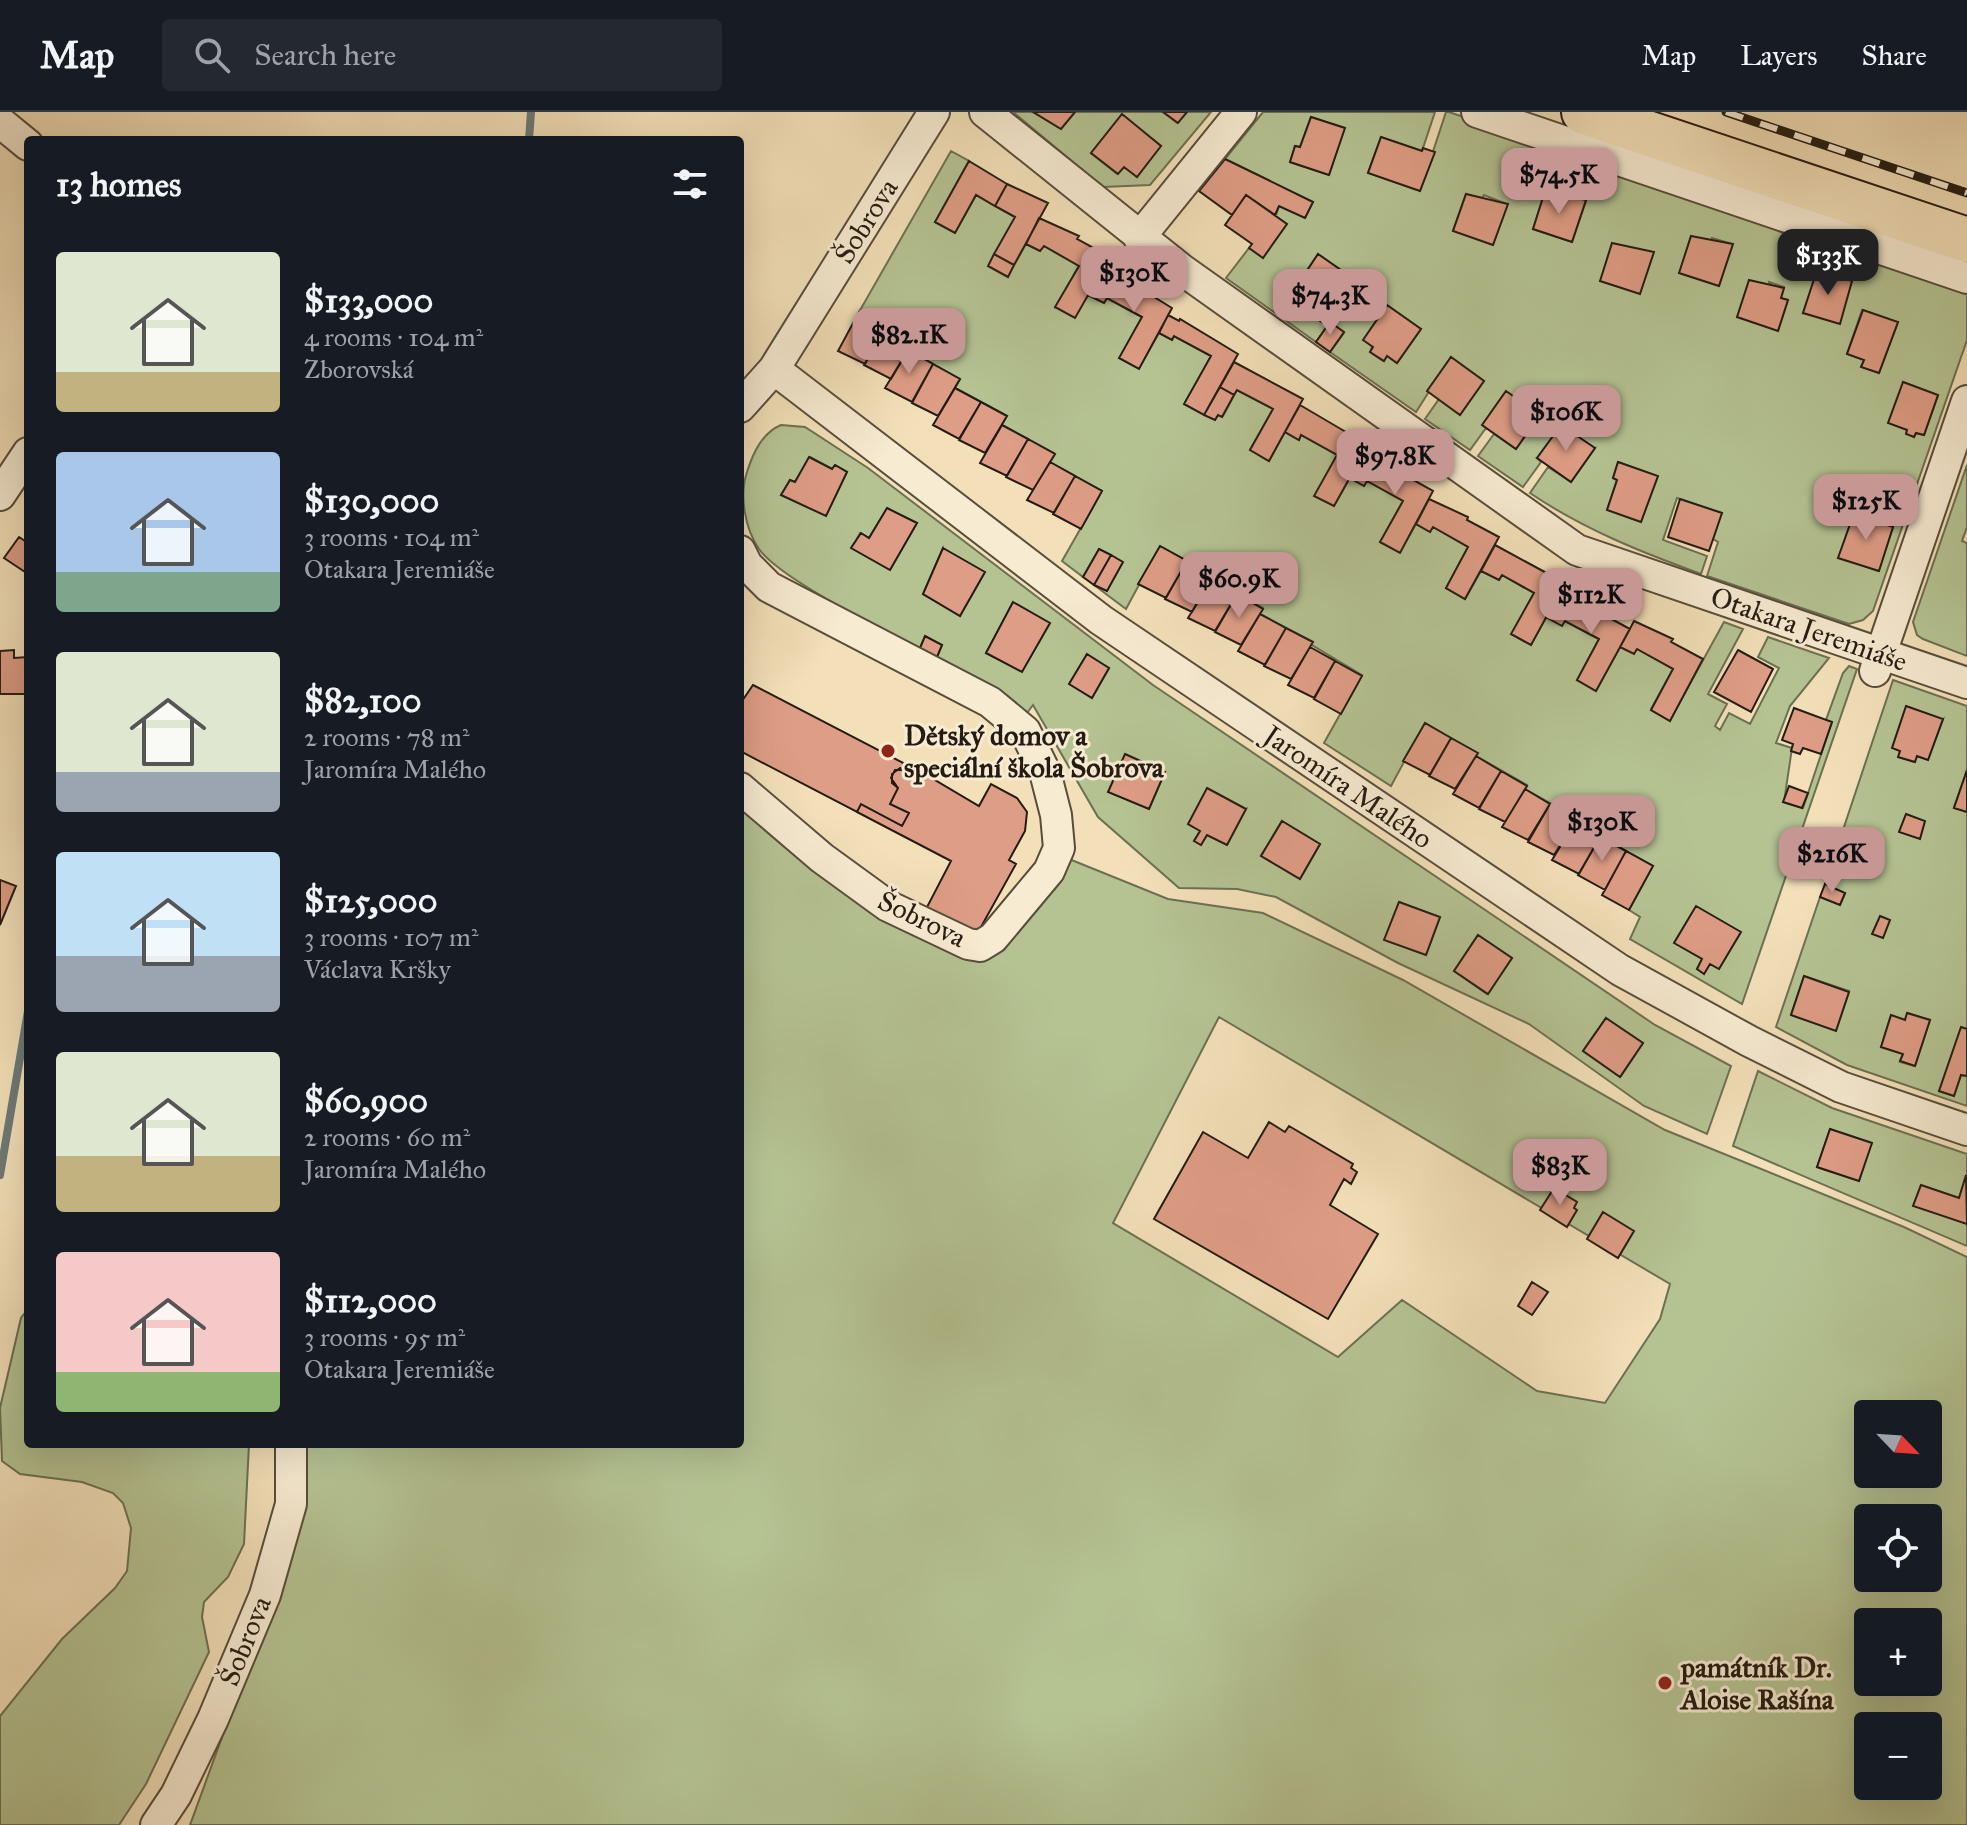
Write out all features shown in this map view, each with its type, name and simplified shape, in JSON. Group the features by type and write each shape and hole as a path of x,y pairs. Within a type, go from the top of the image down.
{"main road":[{"path":"1584,112 1967,240"}],"street":[{"name":"Šobrova","path":"744,403 774,369 934,112"},
{"name":"Otakara Jeremiáše","path":"985,112 1139,238 1577,550 1878,662 1967,683"},
{"path":"1139,238 1241,112"},
{"path":"1477,112 1967,278"},
{"path":"0,122 24,142"},
{"name":"Jaromíra Malého","path":"774,369 1101,620 1620,970 1841,1087 1967,1130"},
{"path":"1878,662 1967,401"},
{"path":"0,495 24,459"},
{"name":"Šobrova","path":"744,559 769,587 990,702 1025,731 1045,772 1056,815 1059,848 1049,871 993,938 980,946 968,944 888,906 822,858 744,791"},
{"name":"Šobrova","path":"156,1825 176,1795 213,1719 265,1595 291,1504 291,1448"}],"green space":[{"path":"1013,112 1033,112 1061,129 1075,112 1163,112 1177,123 1187,112 1211,112 1150,185 1103,187","holes":["1122,115 1161,146 1137,176 1124,167 1117,174 1091,153"]},
{"path":"1263,112 1435,112 1422,151 1381,137 1368,173 1420,191 1446,112 1449,112 1967,289 1967,340 1873,611 1863,620 1849,624 1707,576 1718,542 1713,539 1721,513 1677,498 1663,540 1707,556 1701,574 1613,539 1530,493 1548,467 1571,482 1595,448 1537,458 1541,462 1523,487 1478,456 1494,434 1516,449 1482,425 1486,428 1470,450 1425,419 1439,399 1460,414 1484,381 1451,357 1416,412 1330,352 1344,333 1330,323 1316,342 1226,278 1249,248 1263,257 1279,206 1305,218 1313,202 1225,159","holes":["1311,117 1344,128 1329,175 1290,162 1295,146 1300,147","1545,192 1586,201 1572,242 1533,229","1466,194 1482,199 1484,195 1507,204 1493,245 1453,231","1691,236 1732,244 1719,286 1680,273","1318,254 1348,275 1343,283 1347,286 1322,322 1288,299","1818,270 1852,281 1847,297 1803,313","1769,282 1784,287 1781,298 1788,300 1778,331","1387,305 1421,329 1397,363 1387,356 1383,361 1370,352","1862,310 1898,322 1879,373 1862,367 1864,360 1847,354","1903,382 1938,395 1924,435 1916,433 1914,437 1907,430","1618,462 1657,476 1641,522 1607,510 1617,480 1613,478","1854,514 1893,527 1878,571 1839,557"]},
{"path":"951,151 969,161 935,222 955,233 976,195 1015,217 1008,276 1026,244 1040,251 1044,246 1079,266 1056,307 1088,295 1104,303 1107,298 1142,317 1120,358 1139,368 1159,333 1172,340 1174,336 1211,356 1185,403 1215,420 1218,415 1223,416 1237,390 1273,409 1250,450 1269,461 1285,432 1299,440 1301,435 1337,455 1315,496 1334,506 1350,478 1364,486 1367,481 1403,501 1380,542 1400,552 1416,524 1430,532 1433,527 1468,547 1446,588 1465,599 1481,571 1499,580 1502,575 1534,593 1512,634 1531,645 1546,617 1565,621 1599,639 1577,680 1596,690 1620,647 1637,649 1673,669 1651,709 1670,720 1724,622 1743,629 1708,694 1727,704 1715,726 1720,730 1729,713 1750,724 1779,668 1758,657 1768,637 1829,658 1790,706 1776,743 1792,748 1784,802 1803,808 1832,722 1826,720 1843,673 1849,666 1857,669 1742,1004 1630,939 1640,917 1629,910 1653,866 1575,822 1577,818 1525,789 1527,785 1476,756 1477,753 1425,723 1391,786 1324,743 1362,675 1260,614 1263,608 1211,580 1213,575 1160,546 1126,609 1094,585 1107,591 1122,562 1099,549 1083,577 1062,561 1102,491 1050,462 1054,453 1002,425 1007,416 955,388 960,379 908,350 912,341 859,312","holes":["1740,932 1719,969 1710,964 1704,973 1697,969 1702,959"]},
{"path":"781,425 805,427 868,468 1153,685 1655,1025 1731,1066 1707,1134 1644,1106 1529,1024 1398,963 1276,897 1237,889 1179,888 1098,817 1033,705 1027,713 937,657 942,645 925,637 920,648 809,589 770,561 759,549 750,532 745,512 745,481 755,451 763,438","holes":["810,457 832,469 835,465 847,472 826,515 781,495 790,480 795,482","887,509 917,523 890,570 852,548 860,533 869,538","943,548 960,615 923,594","1013,603 1005,662 986,653","1087,655 1109,668 1092,697 1070,684","1125,755 1165,772 1149,809 1109,792","1246,809 1227,845 1207,835 1201,845 1194,841 1200,831","1282,821 1320,844 1300,878 1261,856","1399,902 1440,917 1426,955 1385,940","1478,935 1512,958 1487,994 1454,971","1606,1018 1643,1043 1621,1076 1583,1051"]},
{"path":"1967,465 1967,527 1962,541 1967,543 1967,656 1923,639 1917,635 1913,622"},
{"path":"1893,680 1967,706 1967,770 1954,807 1967,812 1967,1029 1961,1028 1939,1091 1954,1096 1961,1075 1967,1076 1967,1106 1847,1065 1776,1027 1820,897 1840,905 1845,894 1825,884","holes":["1943,719 1928,760 1917,756 1914,762 1899,757 1900,751","1804,976 1849,991 1836,1030 1791,1015","1908,1013 1930,1020 1915,1066 1900,1062 1903,1054 1881,1047 1891,1015 1905,1020"]},
{"path":"744,791 968,944 1069,859 1168,899 1263,913 1403,980 1665,1130 1904,1227 1967,1257 1967,1825 190,1825 302,1518 299,1448 744,1448","holes":["1219,1017 1670,1284 1660,1319 1605,1403 1537,1391 1402,1300 1338,1357 1113,1223"]},
{"path":"1758,1071 1832,1108 1967,1154 1967,1175 1959,1198 1921,1185 1914,1205 1967,1224 1967,1246 1733,1146","holes":["1830,1129 1871,1143 1859,1181 1817,1167"]},
{"path":"24,1314 24,1448 249,1448 244,1544 228,1577 204,1602 202,1617 209,1652 146,1784 119,1825 0,1825 0,1716 62,1639 115,1588 127,1571 131,1528 123,1503 113,1493 82,1482 20,1474 2,1461 0,1408"}],"building":[{"path":"1033,112 1075,112 1061,129"},
{"path":"1163,112 1187,112 1178,123"},
{"path":"1122,114 1161,146 1137,177 1124,167 1118,174 1091,153"},
{"path":"1311,117 1345,128 1329,175 1290,162 1295,146 1300,147"},
{"path":"1381,137 1422,151 1423,148 1435,152 1420,191 1368,173"},
{"path":"1225,159 1313,202 1305,218 1279,206 1275,215 1246,195 1232,215 1199,191"},
{"path":"969,161 1007,184 995,206 976,195 955,233 935,222"},
{"path":"1007,184 1048,203 1014,265 994,254 1015,217 995,206"},
{"path":"1545,191 1586,200 1572,242 1533,229"},
{"path":"1466,194 1508,204 1493,245 1453,231"},
{"path":"1246,195 1287,224 1263,258 1249,248 1252,244 1225,225"},
{"path":"1039,218 1079,236 1077,239 1110,257 1075,318 1055,307 1079,266 1044,246 1040,251 1026,244"},
{"path":"1691,236 1733,244 1719,286 1679,273"},
{"path":"1612,243 1654,252 1640,294 1600,281"},
{"path":"994,254 1014,265 1008,277 988,266"},
{"path":"1318,254 1348,275 1343,283 1347,286 1322,322 1288,299"},
{"path":"1817,270 1852,281 1840,324 1803,313"},
{"path":"1101,271 1112,278 1115,273 1172,308 1139,369 1119,358 1142,317 1107,298 1104,303 1088,295"},
{"path":"1749,280 1784,288 1781,298 1788,300 1778,331 1737,317"},
{"path":"1387,305 1421,329 1397,363 1387,356 1384,361 1370,352 1373,347 1363,340"},
{"path":"1863,310 1898,322 1879,373 1861,367 1864,360 1847,354"},
{"path":"859,312 886,327 865,364 838,351"},
{"path":"1168,315 1238,354 1204,415 1184,404 1211,356 1174,336 1172,340 1159,333"},
{"path":"1330,322 1344,332 1330,352 1316,342"},
{"path":"886,327 913,342 891,379 864,365"},
{"path":"908,350 933,364 912,402 885,388"},
{"path":"1451,357 1484,381 1460,415 1427,391"},
{"path":"1234,362 1303,399 1269,461 1250,450 1273,409 1237,390 1234,395 1220,387"},
{"path":"933,364 960,379 938,416 912,403"},
{"path":"1903,382 1938,395 1924,435 1916,433 1914,437 1906,434 1907,430 1888,423"},
{"path":"1220,387 1234,395 1222,417 1218,415 1215,420 1204,415"},
{"path":"955,388 981,402 959,439 933,425"},
{"path":"1506,391 1540,415 1516,449 1482,425"},
{"path":"981,402 1007,416 985,453 959,440"},
{"path":"1300,405 1368,445 1334,506 1314,496 1337,455 1301,435 1299,440 1285,432"},
{"path":"1002,425 1028,439 1007,476 980,463"},
{"path":"1561,425 1595,448 1571,482 1537,458"},
{"path":"1028,439 1055,454 1033,490 1006,477"},
{"path":"1363,453 1402,471 1433,491 1400,553 1380,542 1403,501 1367,481 1364,486 1350,478"},
{"path":"809,457 832,469 835,465 847,472 826,516 781,495 790,480 795,482"},
{"path":"1050,462 1075,476 1054,513 1027,500"},
{"path":"1618,462 1658,476 1641,522 1607,510 1617,480 1613,478"},
{"path":"1075,476 1102,491 1081,529 1053,514"},
{"path":"1429,499 1468,517 1467,520 1499,537 1465,599 1446,588 1468,547 1433,527 1430,532 1416,524"},
{"path":"1680,499 1722,513 1709,551 1668,537"},
{"path":"887,508 917,523 890,570 851,548 861,533 869,538"},
{"path":"1854,513 1893,527 1879,571 1838,558"},
{"path":"19,537 24,540 24,571 4,558"},
{"path":"1495,545 1565,583 1531,645 1511,634 1534,593 1502,575 1499,580 1481,571"},
{"path":"1160,546 1187,561 1166,598 1138,584"},
{"path":"943,548 985,572 960,616 923,594"},
{"path":"1099,549 1111,555 1094,585 1083,577"},
{"path":"1111,555 1123,562 1107,591 1094,585"},
{"path":"1187,561 1214,575 1192,612 1165,599"},
{"path":"1211,580 1237,594 1215,631 1188,618"},
{"path":"1560,591 1630,629 1596,691 1577,680 1599,639 1565,621 1562,626 1546,617"},
{"path":"1237,594 1263,609 1241,645 1215,632"},
{"path":"1013,602 1050,623 1022,672 986,653"},
{"path":"1260,614 1286,628 1265,665 1238,651"},
{"path":"1634,621 1673,639 1671,642 1703,659 1670,721 1651,710 1673,669 1637,649 1634,654 1620,647"},
{"path":"1286,628 1313,642 1291,679 1264,666"},
{"path":"925,636 942,645 937,657 920,648"},
{"path":"1310,647 1335,661 1314,698 1288,685"},
{"path":"14,650 14,658 24,657 24,694 0,694 0,651"},
{"path":"1738,650 1773,669 1751,712 1714,692"},
{"path":"1087,654 1109,668 1092,698 1069,684"},
{"path":"1335,661 1362,676 1341,714 1314,699"},
{"path":"753,685 909,766 907,770 895,770 891,778 898,788 890,804 909,813 902,826 861,804 857,812 744,753 744,698"},
{"path":"1906,706 1943,719 1928,760 1917,756 1915,762 1898,757 1900,751 1892,748"},
{"path":"1794,708 1832,722 1821,754 1803,748 1800,754 1791,751 1793,744 1782,740"},
{"path":"1425,723 1451,738 1430,775 1403,761"},
{"path":"1451,738 1478,753 1455,789 1429,776"},
{"path":"1125,754 1165,772 1149,809 1108,792"},
{"path":"1476,756 1501,771 1479,808 1453,794"},
{"path":"900,768 928,776 979,806 991,784 1017,798 1027,812 1025,831 1009,860 1016,864 976,936 926,909 951,861 857,812 861,804 902,826 909,813 890,804 898,788 892,783 892,774"},
{"path":"1967,770 1967,812 1954,808"},
{"path":"1501,771 1527,786 1505,822 1479,809"},
{"path":"1789,786 1808,793 1802,808 1783,802"},
{"path":"1207,788 1246,809 1227,845 1207,835 1201,845 1194,841 1200,831 1188,824"},
{"path":"1525,789 1550,804 1528,840 1502,827"},
{"path":"1550,804 1577,819 1554,855 1528,842"},
{"path":"1906,814 1925,821 1920,839 1899,832"},
{"path":"1282,821 1320,844 1300,879 1261,856"},
{"path":"1575,822 1600,837 1579,874 1552,860"},
{"path":"1600,837 1626,851 1605,890 1578,875"},
{"path":"1626,851 1653,866 1629,910 1602,895"},
{"path":"0,880 16,886 0,925"},
{"path":"1825,884 1845,893 1840,905 1820,897"},
{"path":"1399,902 1440,917 1426,955 1384,940"},
{"path":"1696,906 1741,932 1719,969 1710,964 1704,974 1697,969 1702,959 1674,943"},
{"path":"1880,916 1890,920 1883,938 1872,934"},
{"path":"1478,935 1512,958 1488,994 1454,971"},
{"path":"1804,976 1849,992 1836,1031 1791,1015"},
{"path":"1907,1013 1930,1020 1915,1066 1900,1061 1903,1054 1881,1047 1891,1015 1905,1020"},
{"path":"1606,1018 1643,1043 1620,1077 1583,1051"},
{"path":"1961,1027 1967,1029 1967,1076 1961,1075 1954,1096 1939,1091"},
{"path":"1269,1122 1285,1132 1289,1126 1353,1164 1351,1168 1357,1172 1351,1184 1344,1179 1330,1205 1378,1234 1328,1319 1154,1219 1203,1132 1248,1158"},
{"path":"1830,1129 1872,1143 1859,1181 1817,1167"},
{"path":"1966,1175 1967,1224 1913,1206 1921,1185 1959,1198"},
{"path":"1554,1188 1577,1202 1574,1208 1577,1210 1567,1227 1540,1210"},
{"path":"1603,1212 1634,1231 1618,1258 1587,1239"},
{"path":"1532,1282 1548,1292 1532,1315 1518,1306"}],"waterway":[{"path":"529,136 531,112"},
{"path":"0,1175 24,1034"}],"railway":[{"path":"1726,112 1967,193"}],"place":[{"name":"Dětský domov a speciální škola Šobrova","path":"888,751"},
{"name":"památník Dr. Aloise Rašína","path":"1665,1683"}]}
